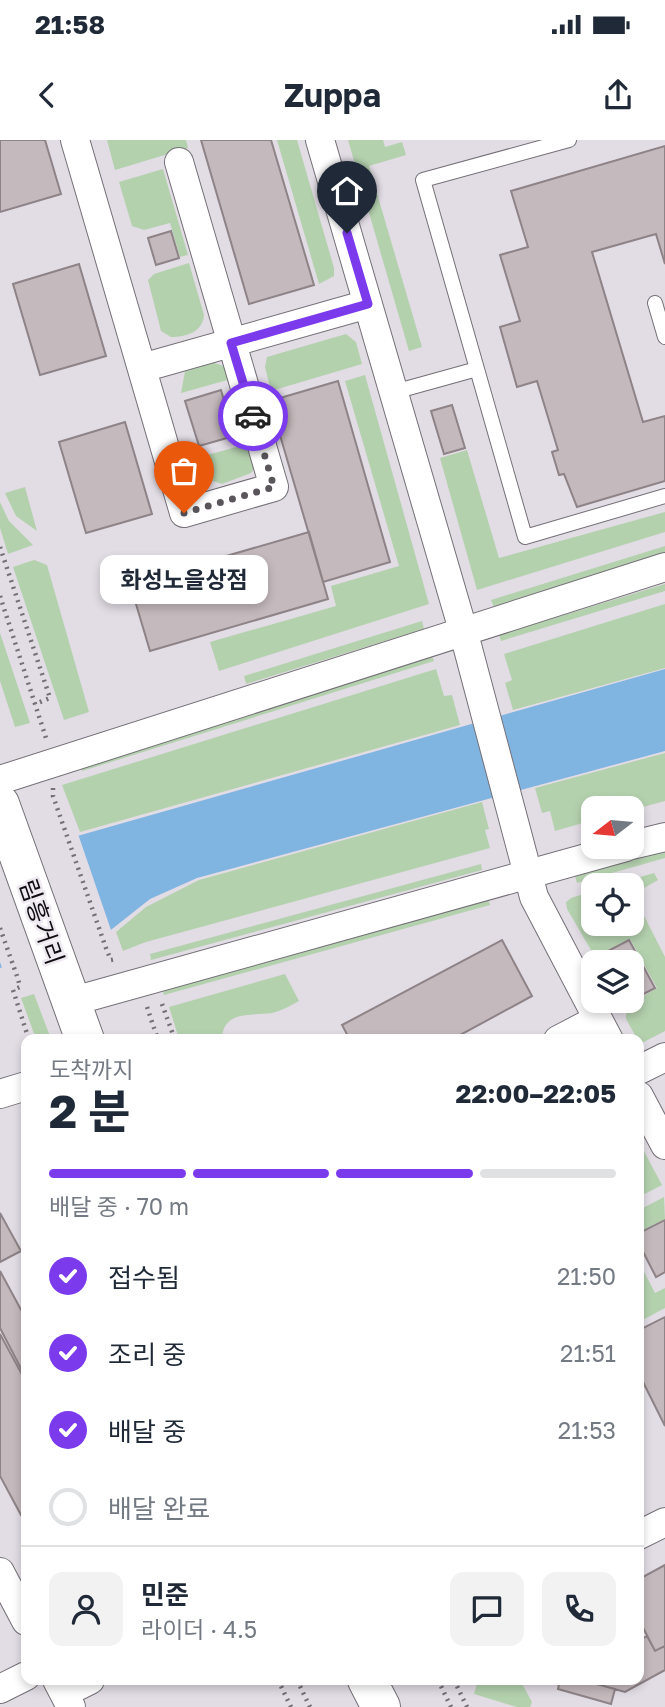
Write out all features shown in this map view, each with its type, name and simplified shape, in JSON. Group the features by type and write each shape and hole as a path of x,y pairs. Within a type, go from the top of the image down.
{"main road":[{"name":"림흥거리","path":"1,798 56,967 83,1034"},
{"path":"370,1685 381,1707"}],"street":[{"path":"75,140 184,513 274,487 179,162"},
{"path":"320,140 463,630 475,684 528,873 541,912 603,1029 583,1034"},
{"path":"142,368 368,304"},
{"path":"1,798 53,762 665,567"},
{"path":"644,842 665,836"},
{"path":"70,1002 581,859"},
{"path":"644,1067 665,1056"},
{"path":"0,1094 21,1088"},
{"path":"644,1105 665,1145"},
{"path":"644,1532 665,1522"},
{"path":"0,1572 21,1612"},
{"path":"0,1689 21,1678"},
{"path":"64,1693 80,1685"}],"lane":[{"path":"569,140 422,180 525,537 665,496"},
{"path":"655,303 665,337"},
{"path":"394,393 477,369"}],"path":[{"path":"0,547 50,698 35,704"},
{"path":"0,596 53,762 53,796 107,951"},
{"path":"0,928 18,979 20,987 13,990 27,1034"},
{"path":"156,978 173,1034"},
{"path":"280,1685 291,1707"},
{"path":"299,1685 310,1707"},
{"path":"440,1685 451,1707"},
{"path":"456,1685 467,1707"}],"green space":[{"path":"107,140 186,140 188,148 115,170"},
{"path":"277,140 297,140 334,268 334,276 319,284"},
{"path":"348,140 383,140 385,147 402,142 406,155 369,166 422,347 409,351"},
{"path":"163,169 188,255 180,257 170,223 144,230 132,226 119,182"},
{"path":"189,263 204,315 203,321 193,332 171,337 161,331 148,280 154,274"},
{"path":"346,334 356,342 362,364 271,391 265,367 267,357"},
{"path":"211,362 224,366 231,379 181,393 185,371"},
{"path":"365,375 429,604 219,671 210,642 336,606 331,586 399,566 345,381"},
{"path":"251,443 255,467 251,473 222,484 207,479 200,457"},
{"path":"467,450 499,558 665,512 665,532 477,590 440,458"},
{"path":"25,487 37,531 16,516 5,493"},
{"path":"0,502 9,521 33,545 8,554 0,528"},
{"path":"665,546 665,554 494,607 491,600"},
{"path":"34,560 47,565 89,712 64,720 13,567"},
{"path":"665,584 665,591 501,641 499,635"},
{"path":"665,604 665,668 513,710 505,683 512,680 504,654"},
{"path":"422,621 424,629 246,684 244,676"},
{"path":"0,633 30,723 15,727 0,681"},
{"path":"432,656 434,661 82,771 81,765"},
{"path":"436,669 444,696 452,695 460,725 80,832 62,785"},
{"path":"665,753 665,801 644,807 644,796 581,796 581,823 555,831 550,811 542,813 535,788"},
{"path":"482,802 489,829 485,830 490,848 146,942 123,951 116,932 146,907 199,880"},
{"path":"665,851 665,858 612,873 586,873 644,859"},
{"path":"481,864 482,870 151,960 150,954"},
{"path":"654,873 658,880 644,888 644,876"},
{"path":"581,874 581,882 577,883 575,876"},
{"path":"581,895 581,933 567,909 566,902"},
{"path":"488,898 490,905 164,995 162,988"},
{"path":"644,916 665,957 665,1031 644,1042 644,1034 634,1034 626,1019 626,1013 644,1013 644,996 657,988 644,964 644,950 636,950 630,939 607,950 591,950 583,936 644,936"},
{"path":"285,974 299,1001 275,1012 233,1019 227,1023 223,1034 177,1034 169,1007"},
{"path":"34,994 49,1034 34,1034 21,998"},
{"path":"644,1151 662,1185 644,1194"},
{"path":"664,1197 665,1219 644,1230 644,1207"},
{"path":"644,1272 655,1293 665,1288 665,1308 644,1319"},
{"path":"477,1685 523,1685 532,1702 530,1707 517,1707 474,1694"}],"water":[{"path":"665,669 665,751 197,878 150,899 107,933 0,968 0,858"}],"pier":[{"path":"77,831 112,933 3,971 0,962 0,854"}],"building":[{"path":"0,140 45,140 61,194 0,212"},
{"path":"201,140 271,140 314,285 249,304"},
{"path":"665,146 665,264 656,234 592,252 643,422 665,416 665,481 577,507 564,474 559,475 552,452 558,450 537,381 517,387 500,327 520,321 500,255 528,247 511,191"},
{"path":"171,231 179,258 156,265 148,238"},
{"path":"79,264 106,356 40,375 13,284"},
{"path":"338,381 390,562 323,582 270,401"},
{"path":"221,390 234,436 199,446 185,401"},
{"path":"452,405 465,448 444,454 431,411"},
{"path":"125,422 152,514 86,533 59,442"},
{"path":"309,532 328,599 150,651 130,584"},
{"path":"502,940 532,996 462,1034 347,1034 342,1025"},
{"path":"629,940 634,950 610,950"},
{"path":"644,968 655,988 644,994"},
{"path":"0,1213 21,1251 0,1262"},
{"path":"665,1220 665,1272 656,1277 644,1254 644,1230"},
{"path":"0,1271 21,1310 21,1368 0,1328"},
{"path":"665,1317 665,1426 644,1384 644,1328"},
{"path":"0,1334 21,1373 21,1515 0,1476"},
{"path":"665,1565 665,1646 655,1651 644,1630 644,1576"},
{"path":"647,1636 655,1651 665,1646 665,1670 644,1682 644,1638"},
{"path":"559,1685 600,1685 615,1689 611,1704 558,1689"},
{"path":"600,1685 638,1685 625,1692"}],"way so far":[{"path":"184,513 274,487 253,416"}],"place":[{"name":"화성노을상점","path":"184,513"}],"route":[{"path":"253,416 231,343 368,304 347,233"}]}
